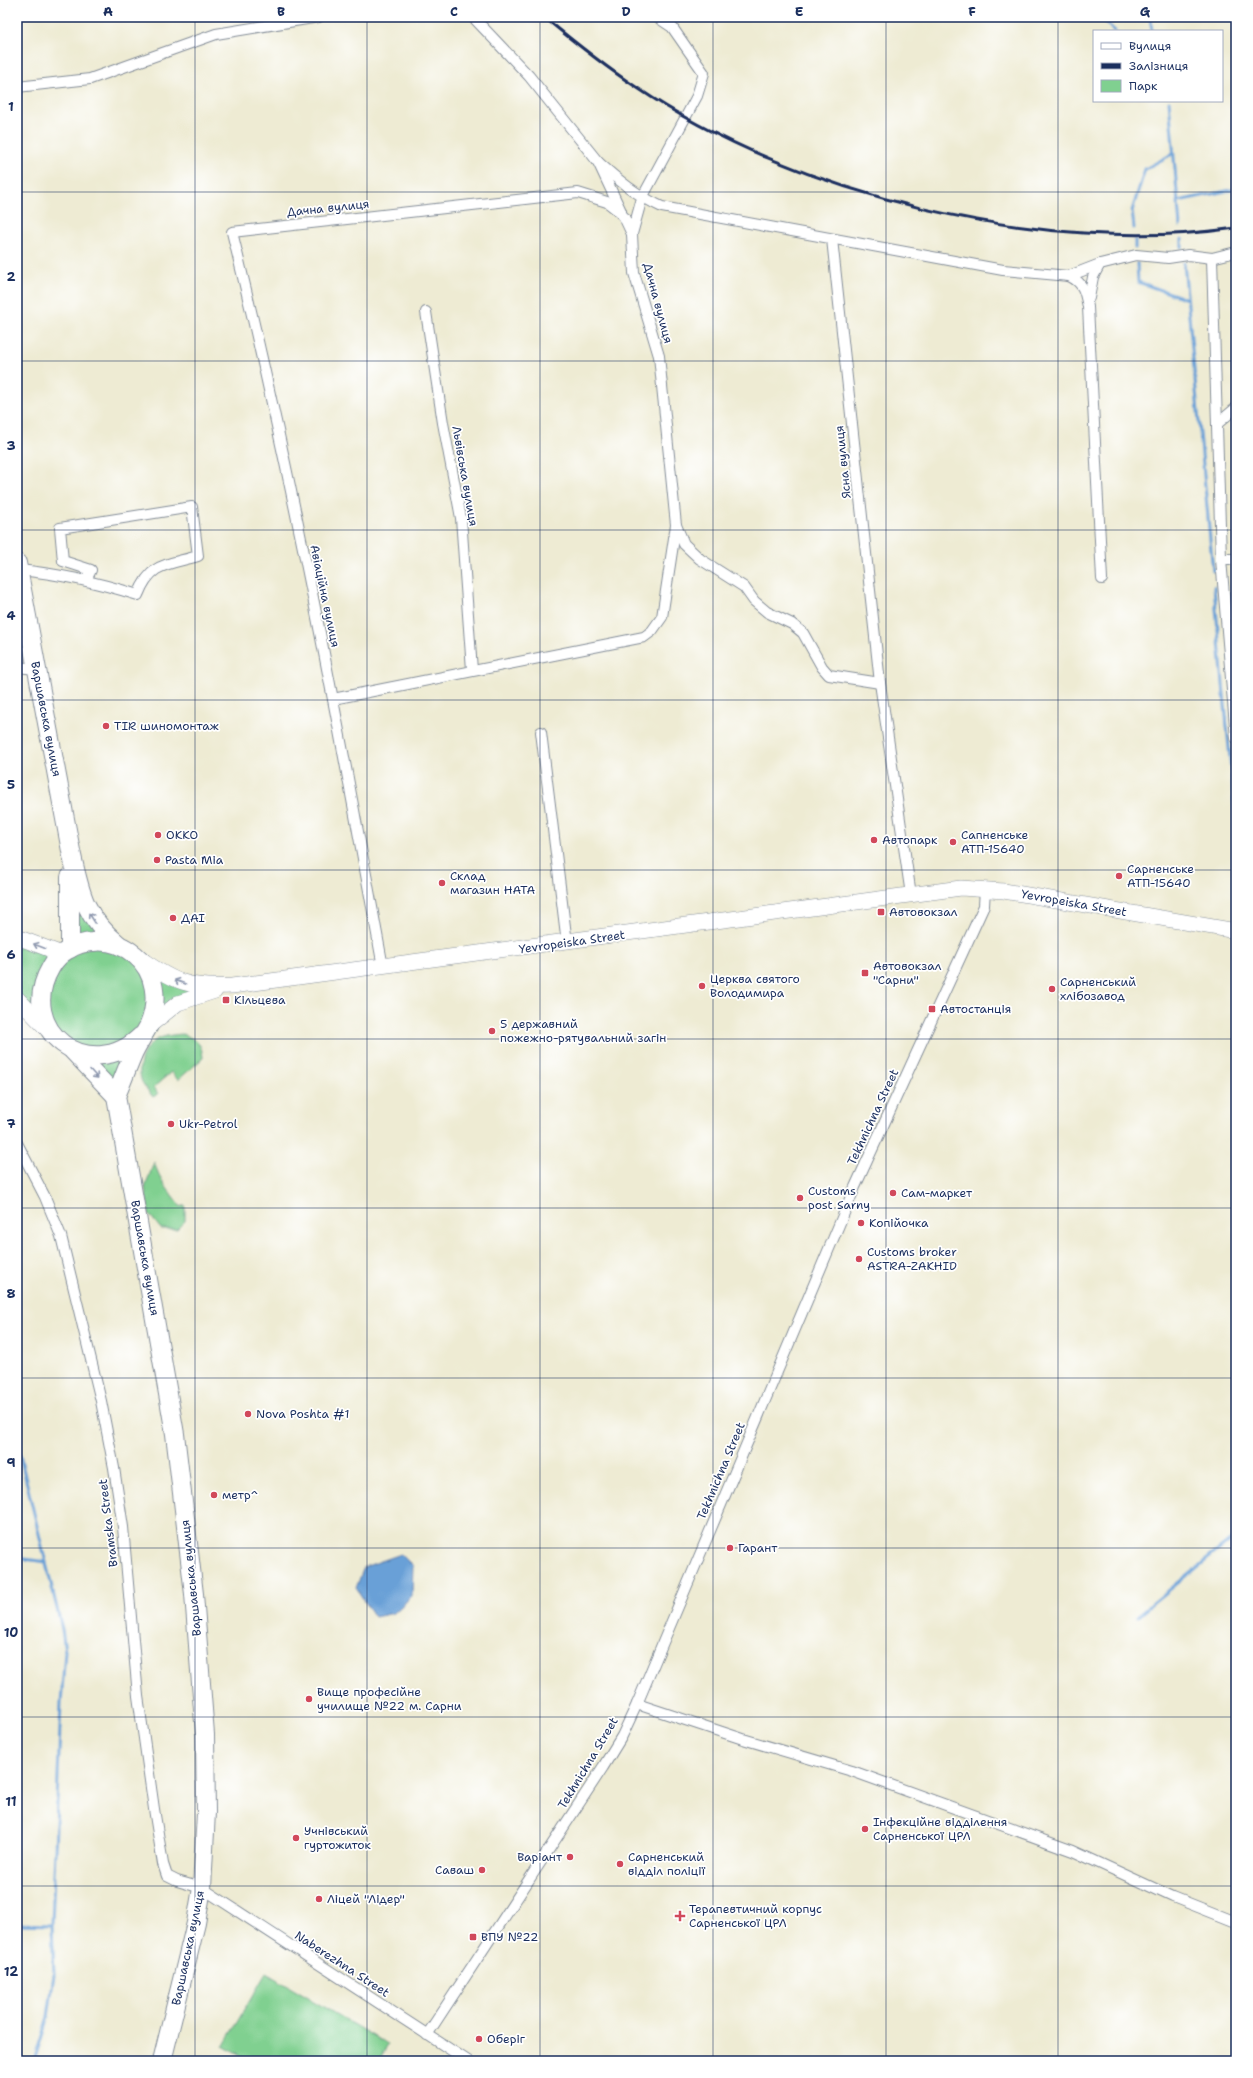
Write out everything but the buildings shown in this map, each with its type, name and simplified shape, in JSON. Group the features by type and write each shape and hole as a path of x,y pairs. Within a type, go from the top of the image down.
{"highway":[{"name":"Варшавська вулиця","path":"18,567 71,851"},
{"path":"71,851 82,898 89,913 106,934 137,957 148,970 155,993 152,1017 116,1096 73,1051 56,1037 46,1024 42,1013 42,986 53,963 66,952 84,943 98,941 119,945"},
{"path":"66,952 71,851"},
{"path":"73,1051 82,1054 104,1056 127,1048 145,1031"},
{"name":"Варшавська вулиця","path":"116,1096 175,1434 194,1594 205,1735 206,1812 202,1888 196,1923 162,2061"}],"main road":[{"name":"Yevropeiska Street","path":"137,957 169,977 189,985 209,987 232,986 567,943 961,888 985,888 1236,931"},
{"path":"17,937 66,952"},
{"name":"Yevropeiska Street","path":"145,1031 178,1003 232,986"},
{"path":"17,998 56,1037"}],"street":[{"path":"17,87 90,79 216,34 319,17"},
{"path":"473,17 529,76 598,162 626,187 642,198 662,207 1003,270 1069,276 1100,264 1136,256 1168,258 1188,255 1212,258 1236,252"},
{"path":"632,234 642,198 697,96 704,73 672,27 657,17"},
{"path":"598,162 624,217"},
{"name":"Дачна вулиця","path":"232,232 578,193 607,202 624,217 632,234 634,273 659,356 676,525 684,544 700,559 744,587 754,601 767,612 792,624 803,633 822,667 829,675 880,683"},
{"name":"Авіаційна вулиця","path":"232,232 262,354 333,699 383,967"},
{"name":"Ясна вулиця","path":"832,239 880,683"},
{"path":"1212,258 1221,559 1234,691 1236,738"},
{"path":"1100,264 1092,277 1088,307 1102,579"},
{"path":"1069,276 1082,285 1088,307"},
{"name":"Львівська вулиця","path":"426,312 442,423 461,518 472,670"},
{"path":"1217,424 1236,408"},
{"path":"18,567 86,580 138,595 145,579 158,567 198,556 192,507 60,528 63,560 91,570 86,580"},
{"path":"333,699 472,670 644,637 657,626 662,617 676,525"},
{"path":"1221,559 1236,559"},
{"path":"17,668 36,668"},
{"path":"880,683 911,895"},
{"path":"541,732 567,943"},
{"name":"Tekhnichna Street","path":"427,2035 622,1736 637,1704 855,1187 984,906 985,888"},
{"name":"Bramska Street","path":"17,1143 45,1197 61,1236 103,1409 123,1527 138,1696 163,1864 167,1876 177,1881 202,1888"},
{"path":"637,1704 743,1739 852,1771 1073,1851 1173,1897 1236,1922"},
{"name":"Naberezhna Street","path":"202,1888 468,2061"}],"green space":[{"path":"77,877 119,945 209,987 167,1010 116,1096 17,998 17,937 61,954"},
{"path":"182,1034 195,1040 200,1045 203,1058 178,1080 171,1072 154,1087 158,1094 153,1097 142,1082 140,1076 140,1063 142,1057 148,1046 158,1039"},
{"path":"154,1162 159,1175 169,1191 181,1207 185,1205 185,1221 177,1229 161,1229 149,1214 145,1188"},
{"path":"266,1973 388,2045 379,2061 249,2061 223,2046"}],"water":[{"path":"401,1554 413,1566 412,1596 394,1613 375,1617 356,1588 364,1567"}],"waterway":[{"path":"1100,17 1114,30"},
{"path":"1150,17 1152,30"},
{"path":"1169,102 1180,226"},
{"path":"1134,228 1132,211 1145,169 1174,153"},
{"path":"1178,201 1236,189"},
{"path":"1182,239 1182,248"},
{"path":"1135,240 1135,248"},
{"path":"1137,263 1138,282 1187,299"},
{"path":"1184,263 1213,571"},
{"path":"1214,587 1236,823"},
{"path":"17,1443 62,1629 65,1651 61,1703 52,1925 54,1974 48,2017 34,2061"},
{"path":"1137,1616 1236,1536"},
{"path":"17,1558 46,1562"},
{"path":"17,1924 52,1925"}],"railway":[{"path":"544,17 624,79 700,126 770,159 846,187 924,209 1004,224 1084,233 1162,234 1236,228"}],"place":[{"name":"TIR шиномонтаж","path":"106,726"},
{"name":"ОККО","path":"158,835"},
{"name":"Автопарк","path":"874,840"},
{"name":"Сапненське АТП-15640","path":"953,842"},
{"name":"Pasta Mia","path":"157,860"},
{"name":"Сарненське АТП-15640","path":"1119,876"},
{"name":"Склад магазин НАТА","path":"442,883"},
{"name":"Автовокзал","path":"881,912"},
{"name":"ДАІ","path":"173,918"},
{"name":"Автовокзал \"Сарни\"","path":"865,973"},
{"name":"Церква святого Володимира","path":"702,986"},
{"name":"Сарненський хлібозавод","path":"1052,989"},
{"name":"Кільцева","path":"226,1000"},
{"name":"Автостанція","path":"932,1009"},
{"name":"5 державний пожежно-рятувальний загін","path":"492,1031"},
{"name":"Ukr-Petrol","path":"171,1124"},
{"name":"Сам-маркет","path":"893,1193"},
{"name":"Customs post Sarny","path":"800,1198"},
{"name":"Копійочка","path":"861,1223"},
{"name":"Customs broker ASTRA-ZAKHID","path":"859,1259"},
{"name":"Nova Poshta #1","path":"248,1414"},
{"name":"метр^","path":"214,1495"},
{"name":"Гарант","path":"730,1548"},
{"name":"Вище професійне училище №22 м. Сарни","path":"309,1699"},
{"name":"Інфекційне відділення Сарненської ЦРЛ","path":"865,1829"},
{"name":"Учнівський гуртожиток","path":"296,1838"},
{"name":"Варіант","path":"570,1857"},
{"name":"Сарненський відділ поліції","path":"620,1864"},
{"name":"Саваш","path":"482,1870"},
{"name":"Ліцей \"Лідер\"","path":"319,1899"},
{"name":"Терапевтичний корпус Сарненської ЦРЛ","path":"680,1916"},
{"name":"ВПУ №22","path":"473,1937"},
{"name":"Оберіг","path":"479,2039"}]}
